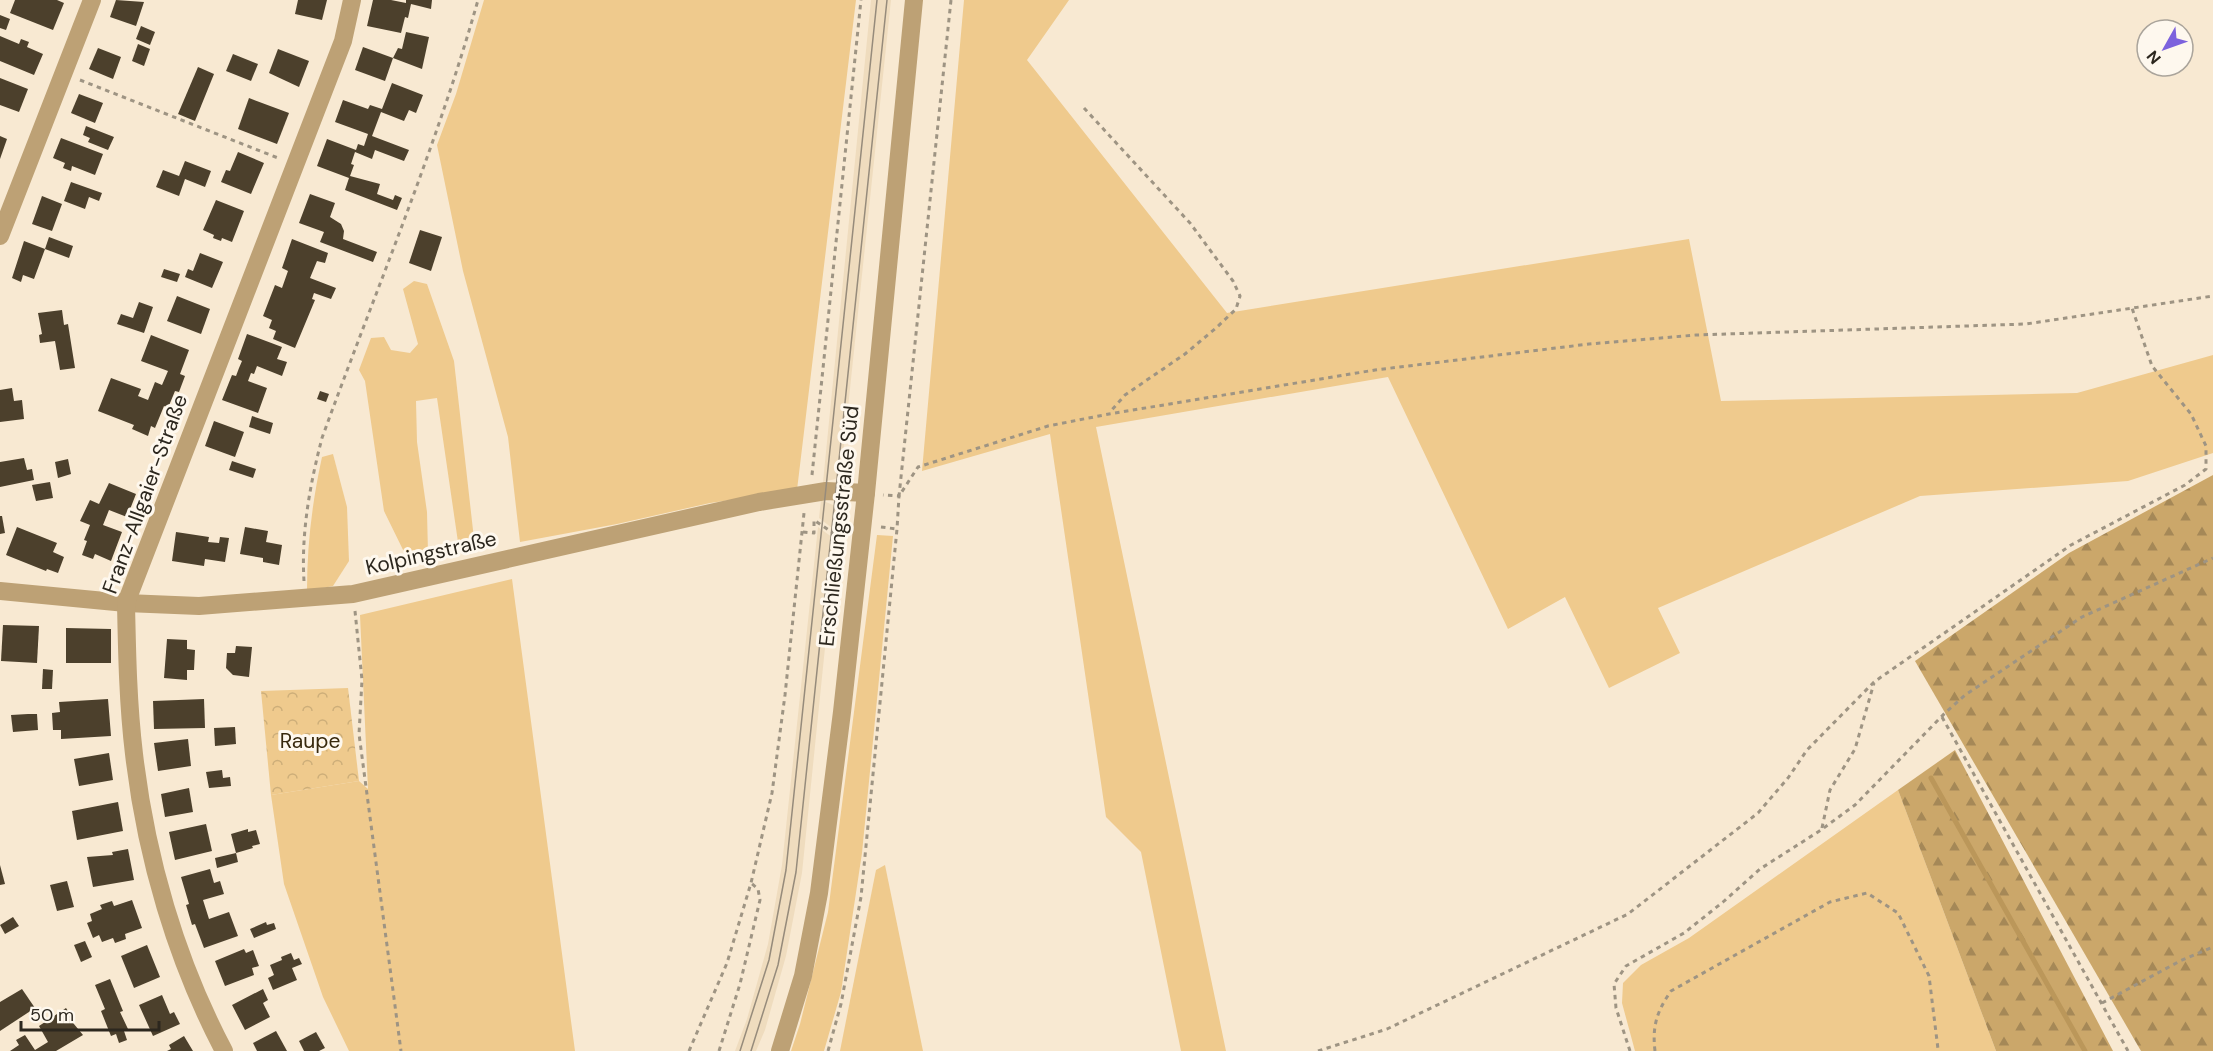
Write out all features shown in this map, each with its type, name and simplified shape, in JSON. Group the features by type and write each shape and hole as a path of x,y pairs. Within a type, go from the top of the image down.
{"street":[{"path":"0,236 92,0"},
{"name":"Franz-Allgaier-Straße","path":"224,1051 209,1022 164,907 147,834 134,756 128,680 126,603 344,41 352,0"},
{"name":"Erschließungsstraße Süd","path":"780,1051 803,975 819,893 866,493 914,0"},
{"name":"Kolpingstraße","path":"0,591 126,603 199,606 353,594 737,506 806,494 836,491 866,493"}],"path":[{"path":"305,599 302,559 311,482 322,438 435,137 463,54 478,0"},
{"path":"689,1051 727,963 772,793 785,695 806,494 813,463 861,0"},
{"path":"828,1051 841,1004 861,897 899,496 951,0"},
{"path":"62,73 296,165"},
{"path":"1084,108 1190,223 1233,281 1240,296 1236,309 1216,328 1185,354 1125,395 1108,414"},
{"path":"899,496 918,467 1048,426 1375,370 1589,344 1696,335 2026,324 2213,296"},
{"path":"1318,1051 1387,1029 1628,914 1758,813 1788,778 1807,750 1874,682 2071,545 2185,484 2206,469 2206,446 2191,414 2152,366 2132,308"},
{"path":"1630,1051 1616,1008 1614,984 1626,966 1684,933 1760,869 1855,805 1965,695 2082,617 2213,558"},
{"path":"353,594 362,680 359,734 401,1051"},
{"path":"1821,830 1830,790 1855,749 1874,682"},
{"path":"1941,717 2128,1051"},
{"path":"719,1051 740,984 760,900 758,889 750,883"},
{"path":"1655,1051 1654,1038 1658,1009 1671,991 1830,902 1867,893 1898,914 1929,976 1938,1049"},
{"path":"2102,1003 2180,961 2213,947"}],"shaded area":[{"path":"871,0 891,0 841,474 835,479 823,482"},
{"path":"821,500 838,507 836,531 819,518"},
{"path":"818,527 836,540 802,873 786,956 765,1030 756,1051 735,1051 747,1019 768,944 782,865"}],"green space":[{"path":"484,0 856,0 797,490 710,503 617,524 520,542 508,437 463,271 437,145 456,94"},
{"path":"964,0 1069,0 1027,60 1227,313 1689,239 1721,401 2077,393 2213,355 2213,453 2128,481 1920,496 1658,608 1680,653 1609,688 1565,597 1508,629 1388,377 1096,427 1226,1051 1181,1051 1141,852 1106,817 1050,434 922,471"},
{"path":"414,281 427,284 454,361 474,539 458,542 437,398 416,401 417,442 427,512 428,553 407,558 384,511 365,381 359,370 371,338 384,337 391,350 410,353 418,344 403,289"},
{"path":"333,454 347,507 349,561 333,586 307,591 309,541 318,474 322,457"},
{"path":"2213,475 2213,1051 2141,1051 1915,661 2069,553"},
{"path":"877,535 893,536 862,853 841,992 824,1051 791,1051 828,912"},
{"path":"512,579 575,1051 349,1051 323,997 284,884 271,795 359,781 368,789 360,615"},
{"name":"Raupe","path":"348,688 359,781 271,795 261,691"},
{"path":"1955,750 2113,1051 1996,1051 1898,790"},
{"path":"1898,790 1996,1051 1635,1051 1622,1003 1623,983 1641,965 1689,938"},
{"path":"885,865 923,1051 840,1051 876,870"}],"building":[{"path":"15,0 57,0 64,3 53,30 10,13"},
{"path":"116,0 144,2 136,26 110,17"},
{"path":"298,0 327,0 322,20 295,14"},
{"path":"373,0 406,3 406,0 432,0 431,9 411,4 401,33 367,26"},
{"path":"0,15 10,19 6,30 0,28"},
{"path":"141,26 155,32 150,45 136,39"},
{"path":"406,32 429,37 422,69 393,58 398,48 402,49"},
{"path":"0,36 19,44 21,39 29,42 27,47 43,54 34,75 0,61"},
{"path":"138,44 150,49 144,66 132,61"},
{"path":"363,47 393,58 385,81 355,70"},
{"path":"98,48 121,57 113,79 89,69"},
{"path":"278,49 309,61 299,87 269,73"},
{"path":"233,54 258,64 251,81 226,71"},
{"path":"198,67 214,74 195,121 178,114"},
{"path":"0,78 28,89 19,112 0,105"},
{"path":"392,83 423,95 416,113 409,110 404,121 381,112 372,136 409,150 404,161 375,150 372,159 355,152 350,176 380,184 377,194 393,200 395,195 402,198 397,210 345,190 349,178 317,166 327,139 356,150 358,144 364,146 368,134 335,122 343,100 368,109 370,105 382,109"},
{"path":"79,94 103,103 95,123 71,113"},
{"path":"249,98 289,113 277,144 238,129"},
{"path":"86,126 114,137 108,150 88,142 90,138 83,135"},
{"path":"0,136 7,139 0,159"},
{"path":"61,138 103,154 95,175 72,166 71,171 63,168 65,163 53,158"},
{"path":"238,152 264,163 251,194 221,182 226,170 230,171"},
{"path":"185,161 211,171 205,187 185,179 179,196 156,187 163,170 179,176"},
{"path":"71,182 102,193 99,201 89,197 85,209 64,201"},
{"path":"310,194 335,203 330,217 341,224 344,231 343,239 377,252 373,262 320,242 324,232 299,223"},
{"path":"42,196 62,204 52,231 32,224"},
{"path":"216,200 244,211 232,242 222,238 221,241 213,238 214,235 203,230"},
{"path":"420,230 442,237 431,271 409,263"},
{"path":"49,237 73,246 69,258 45,249"},
{"path":"292,239 328,253 325,263 317,261 310,278 336,288 331,299 314,293 312,299 315,300 295,348 273,339 276,331 269,328 272,320 263,316 275,285 282,288 288,271 282,268"},
{"path":"24,241 45,249 34,279 23,275 21,282 12,278"},
{"path":"200,253 223,262 212,288 185,277 188,269 193,271"},
{"path":"164,269 180,274 177,282 161,277"},
{"path":"177,296 210,309 201,334 167,321"},
{"path":"139,302 153,307 144,333 117,324 121,314 133,318"},
{"path":"62,310 64,325 68,324 75,368 60,370 55,341 40,343 39,335 42,334 38,313"},
{"path":"247,334 282,347 277,359 287,362 282,376 257,366 254,374 251,373 248,381 267,388 258,413 222,400 232,375 236,376 242,361 238,359"},
{"path":"151,335 189,350 180,374 185,376 179,392 175,391 168,408 164,406 155,428 151,426 148,436 132,429 134,425 98,411 111,378 141,389 138,396 148,400 155,382 162,385 168,371 141,361"},
{"path":"12,388 14,401 22,400 24,419 0,422 0,390"},
{"path":"320,391 329,394 326,402 317,399"},
{"path":"252,416 273,423 270,434 249,427"},
{"path":"214,421 244,432 235,457 205,446"},
{"path":"24,458 27,470 32,469 34,480 0,487 0,462"},
{"path":"68,459 71,474 58,478 55,462"},
{"path":"232,461 256,469 253,478 229,470"},
{"path":"50,482 53,498 36,501 32,485"},
{"path":"109,483 136,494 127,517 109,510 103,525 122,532 111,561 95,554 93,559 82,555 87,541 84,540 90,525 80,521 90,500 99,504"},
{"path":"0,516 2,516 5,533 0,534"},
{"path":"17,527 57,543 53,552 64,557 58,573 47,569 46,571 6,555"},
{"path":"245,527 268,531 266,542 282,545 279,565 263,562 263,558 240,554"},
{"path":"176,532 209,537 208,542 219,543 220,537 229,538 225,562 205,559 204,566 172,561"},
{"path":"3,625 39,626 37,663 1,661"},
{"path":"66,628 111,629 111,663 66,663"},
{"path":"167,639 187,640 187,649 195,650 194,670 187,670 187,680 164,678"},
{"path":"236,646 252,647 249,677 233,675 226,668 227,653 235,653"},
{"path":"43,669 53,670 52,689 42,689"},
{"path":"108,699 111,736 61,739 61,730 53,730 52,713 60,712 59,702"},
{"path":"204,699 205,728 154,729 153,701"},
{"path":"37,714 38,730 13,732 11,715"},
{"path":"235,727 236,744 215,746 214,728"},
{"path":"188,739 191,766 158,771 154,743"},
{"path":"109,753 113,780 79,786 74,759"},
{"path":"222,770 223,778 230,777 231,786 209,788 206,772"},
{"path":"189,788 193,812 165,817 161,794"},
{"path":"118,802 123,831 77,840 72,811"},
{"path":"206,824 212,851 175,860 169,832"},
{"path":"248,829 248,832 256,830 260,844 236,853 231,834"},
{"path":"128,849 134,880 93,887 87,857 113,855 112,852"},
{"path":"236,853 238,862 217,868 215,858"},
{"path":"0,865 5,884 0,885"},
{"path":"210,869 214,883 220,881 224,894 203,900 209,919 229,912 238,936 204,948 195,924 192,925 181,877"},
{"path":"67,881 74,907 57,911 50,885"},
{"path":"132,900 142,928 125,934 126,939 115,943 113,938 102,942 99,935 93,938 87,923 92,921 90,914 102,909 100,905 112,901 114,906"},
{"path":"13,917 19,926 5,934 0,925"},
{"path":"266,922 267,925 274,923 276,929 254,938 250,929"},
{"path":"85,941 92,957 81,962 74,945"},
{"path":"147,945 160,977 134,988 121,956"},
{"path":"244,949 246,953 253,950 259,966 252,968 254,975 225,986 215,961"},
{"path":"291,953 294,960 299,958 302,964 292,968 297,980 273,990 268,978 274,975 270,965"},
{"path":"110,979 128,1029 124,1031 127,1040 119,1043 116,1034 111,1036 101,1011 105,1009 95,985"},
{"path":"22,989 35,1008 0,1031 0,1002"},
{"path":"263,989 268,1000 263,1003 270,1017 245,1030 232,1005"},
{"path":"162,995 170,1014 174,1012 180,1024 153,1036 139,1005"},
{"path":"66,1008 72,1017 69,1018 83,1035 56,1051 10,1051 19,1045 16,1040 25,1035 35,1050 48,1042 39,1026"},
{"path":"276,1031 287,1051 257,1051 253,1043"},
{"path":"316,1032 325,1048 319,1051 304,1051 299,1041"},
{"path":"184,1036 193,1051 167,1051 171,1049 169,1045"}],"waterway":[{"path":"1931,778 2085,1051"}],"tram line":[{"path":"740,1051 769,960 786,870 877,0"},
{"path":"751,1051 778,965 796,872 887,0"}]}
